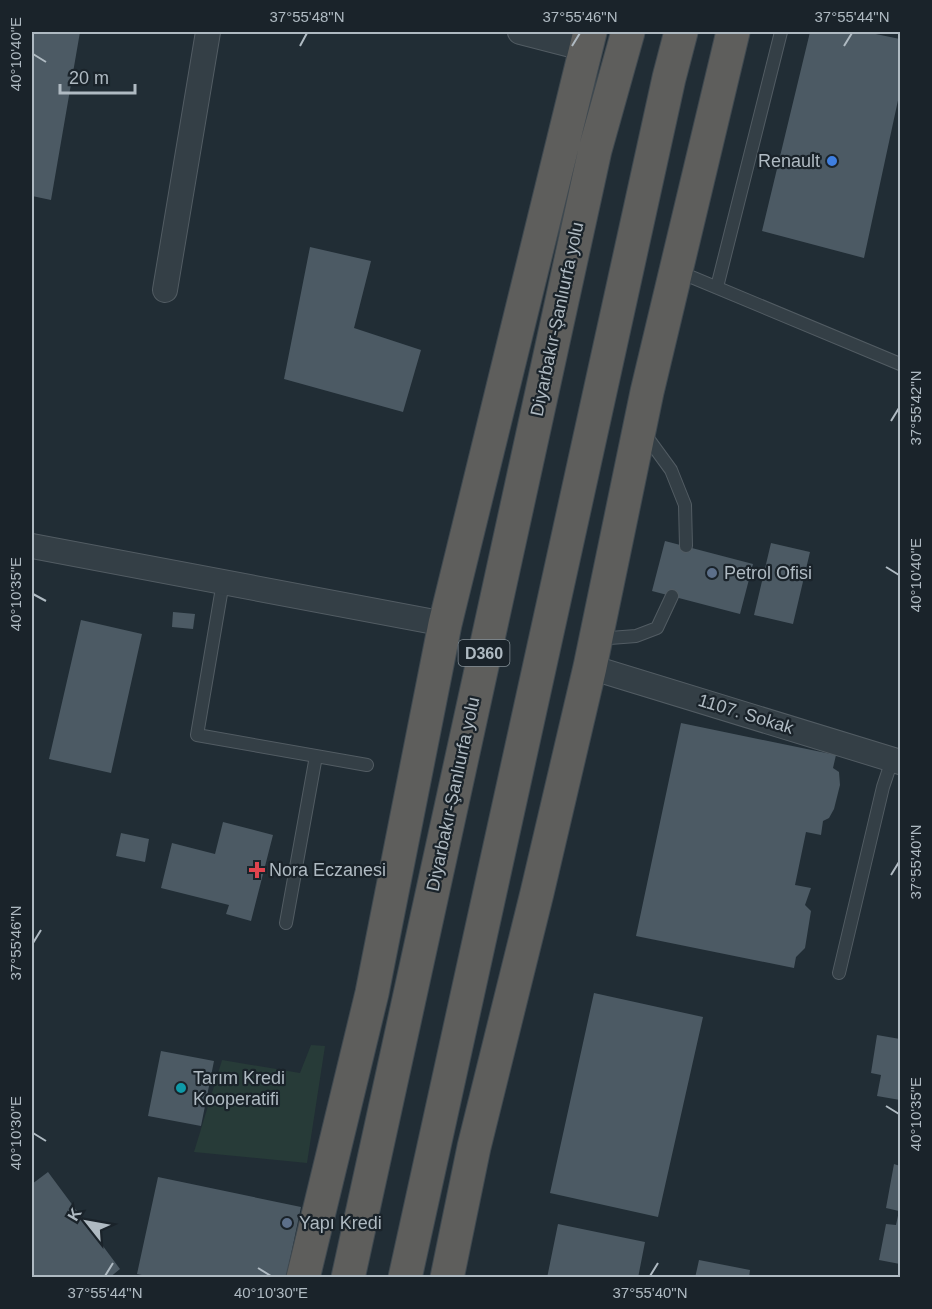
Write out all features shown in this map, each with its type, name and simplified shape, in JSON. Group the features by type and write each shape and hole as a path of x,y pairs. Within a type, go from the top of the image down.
{"highway":[{"name":"Diyarbakır-Şanlıurfa yolu","path":"348,1278 595,150 628,32"},
{"path":"405,1278 681,32"},
{"path":"447,1278 474,1147 593,653 639,428 733,32"},
{"path":"303,1278 372,993 445,624 588,40"},
{"path":"372,993 460,759"},
{"path":"460,1025 537,893"}],"street":[{"path":"165,290 208,32"},
{"path":"520,32 588,40"},
{"path":"32,546 445,624"},
{"name":"1107. Sokak","path":"593,653 896,761"}],"lane":[{"path":"717,287 781,32"},
{"path":"676,270 900,364"},
{"path":"639,428 671,470 685,505 686,546"},
{"path":"223,582 196,735 367,765"},
{"path":"593,653 657,628 672,597"},
{"path":"286,923 316,756"},
{"path":"839,973 883,787 896,761"}],"green space":[{"path":"311,1045 325,1046 307,1163 194,1152 222,1060 300,1073"}],"building":[{"path":"32,32 80,32 51,200 32,196"},
{"name":"Renault","path":"810,32 866,32 900,39 900,91 864,258 762,231"},
{"path":"310,247 371,261 354,328 421,350 403,412 284,379"},
{"path":"665,541 753,564 740,614 652,591"},
{"path":"771,543 810,552 793,624 754,615"},
{"path":"173,612 195,614 193,629 172,627"},
{"path":"81,620 142,634 111,773 49,759"},
{"path":"681,723 836,755 833,768 839,772 840,785 834,809 829,818 823,821 821,835 806,832 795,885 811,888 805,905 811,911 805,948 796,957 794,968 636,936"},
{"path":"223,822 273,835 251,921 226,914 229,905 161,888 172,843 215,854"},
{"path":"121,833 149,839 145,862 116,856"},
{"path":"594,993 703,1017 658,1217 550,1193"},
{"path":"877,1035 900,1039 900,1100 877,1096 881,1075 871,1073"},
{"name":"Tarım Kredi Kooperatifi","path":"161,1051 214,1061 201,1126 148,1116"},
{"path":"894,1164 900,1166 900,1264 879,1260 886,1224 896,1225 899,1211 886,1208"},
{"path":"48,1172 120,1269 109,1278 35,1278 32,1273 32,1184"},
{"path":"158,1177 301,1207 286,1278 156,1278 137,1274"},
{"path":"558,1224 645,1242 638,1278 547,1278"},
{"path":"699,1260 750,1270 749,1278 695,1278"}],"place":[{"name":"Renault","path":"832,161"},
{"name":"Petrol Ofisi","path":"712,573"},
{"name":"Nora Eczanesi","path":"257,870"},
{"name":"Tarım Kredi Kooperatifi","path":"181,1088"},
{"name":"Yapı Kredi","path":"287,1223"}]}
